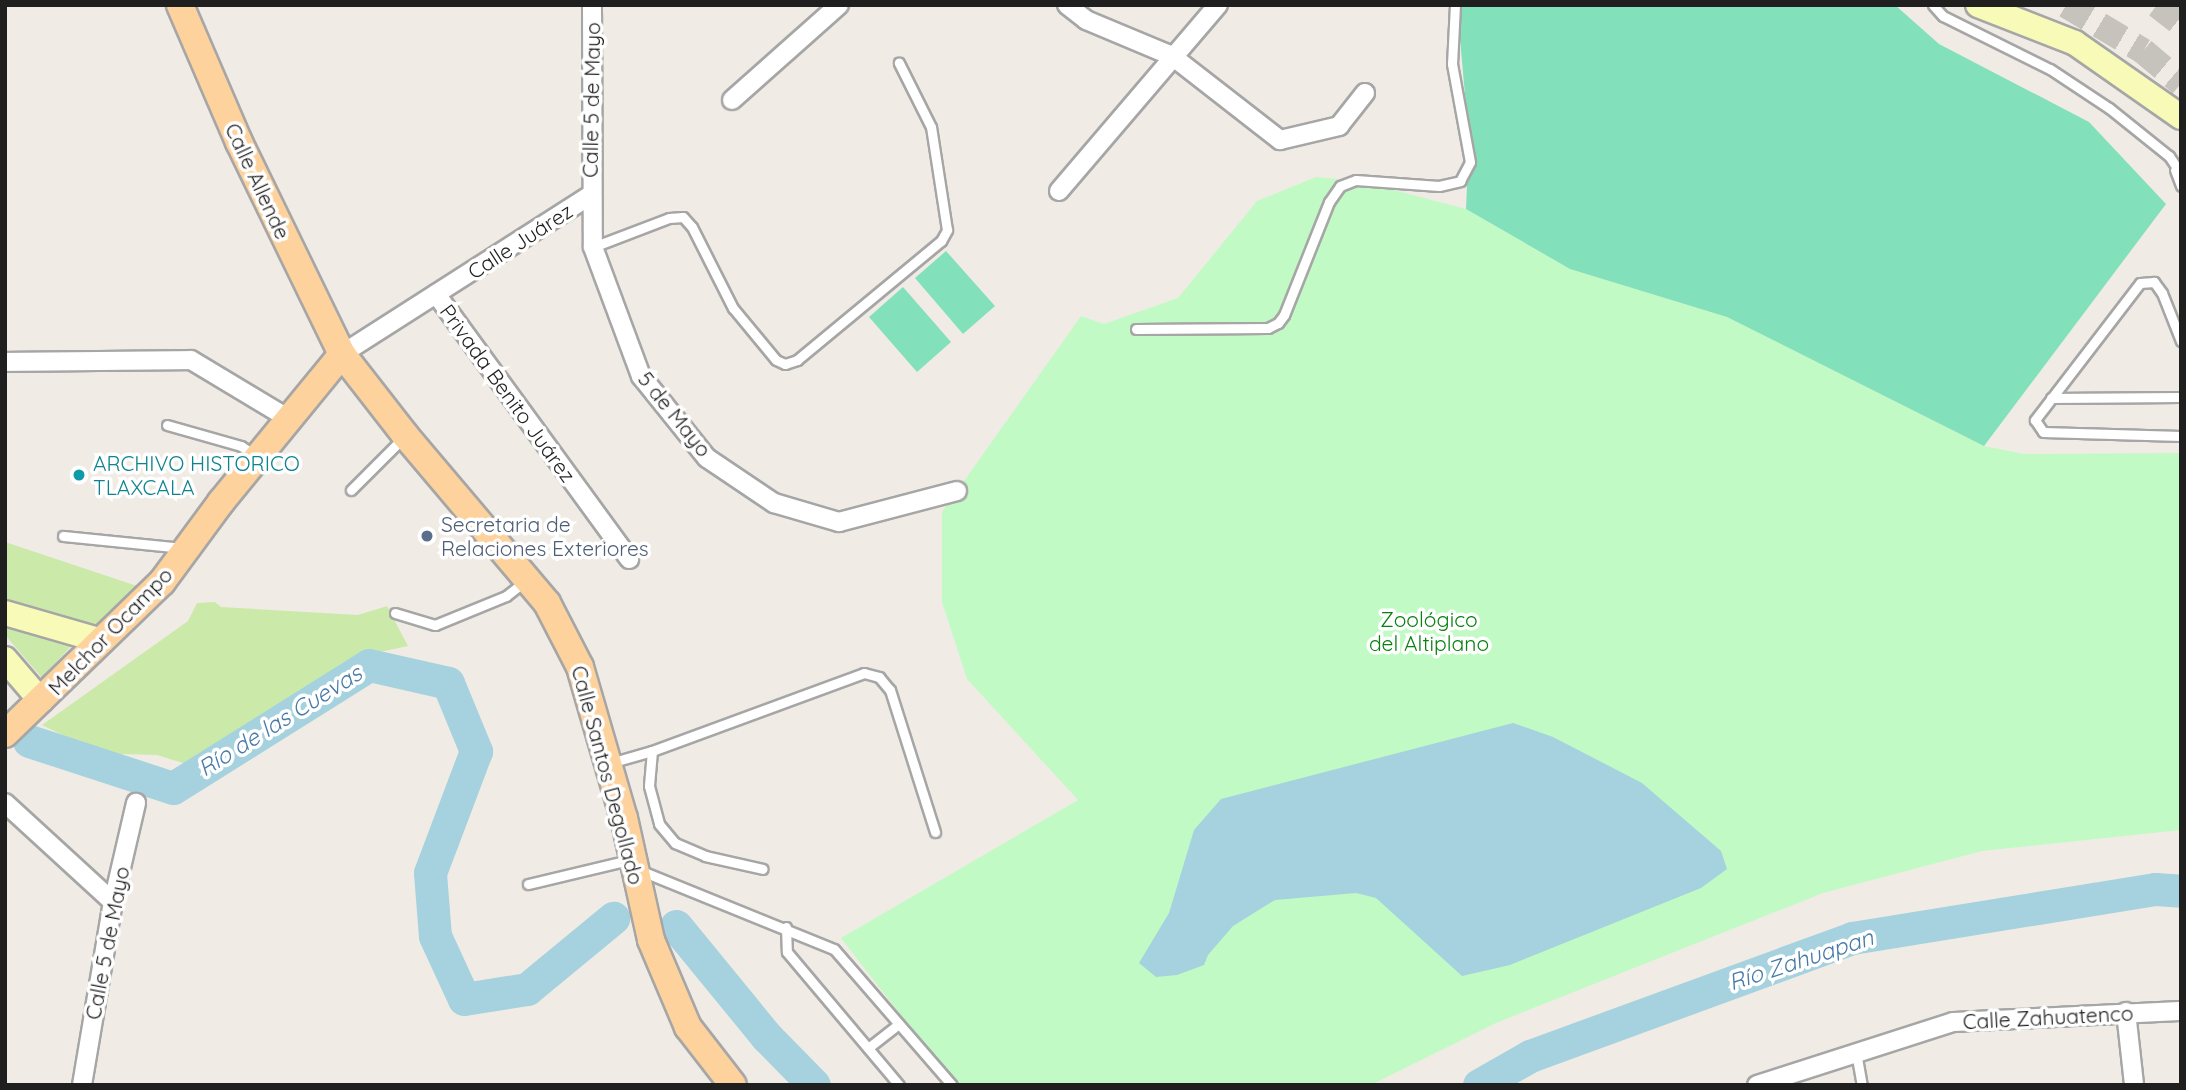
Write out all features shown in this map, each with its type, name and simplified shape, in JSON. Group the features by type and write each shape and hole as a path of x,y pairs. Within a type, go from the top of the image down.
{"main road":[{"name":"Calle Allende","path":"180,5 239,142 342,354"},
{"name":"Melchor Ocampo","path":"5,734 37,706 162,582 186,548 342,354"},
{"name":"Calle Santos Degollado","path":"342,354 405,435 547,603 580,667 608,764 651,940 688,1027 733,1085"}],"street":[{"name":"Calle 5 de Mayo","path":"590,195 592,5"},
{"path":"732,100 839,5"},
{"path":"1067,5 1086,20 1172,56 1280,140 1339,125 1365,93"},
{"path":"1059,191 1218,5"},
{"path":"1978,5 2075,43 2181,117"},
{"name":"Calle Juárez","path":"342,354 590,195"},
{"name":"5 de Mayo","path":"590,195 593,247 640,376 708,458 774,503 839,522 957,491"},
{"name":"Privada Benito Juárez","path":"436,294 629,559"},
{"path":"5,362 191,360 289,419"},
{"path":"5,613 102,641"},
{"path":"5,659 37,706"},
{"path":"5,803 113,902"},
{"name":"Calle 5 de Mayo","path":"82,1085 113,902 136,803"},
{"path":"2126,1012 2134,1085"},
{"name":"Calle Zahuatenco","path":"1758,1085 1953,1022 2126,1012 2181,1012"}],"lane":[{"path":"1136,329 1268,328 1278,323 1284,315 1329,202 1340,186 1356,180 1439,186 1460,181 1470,162 1451,64 1455,5"},
{"path":"1933,5 1943,16 2050,69 2109,108 2169,156 2181,174"},
{"path":"593,247 669,218 683,217 692,227 733,308 776,360 785,364 797,360 941,241 947,230 931,127 899,63"},
{"path":"2169,156 2181,186"},
{"path":"2181,341 2162,293 2154,282 2140,283 2035,421 2043,432 2181,436"},
{"path":"2051,398 2181,397"},
{"path":"167,425 241,446 258,457"},
{"path":"351,490 405,435"},
{"path":"63,536 186,548"},
{"path":"395,613 435,625 506,596 527,579"},
{"path":"608,764 652,751 864,673 880,677 890,690 935,832"},
{"path":"652,751 649,786 659,824 676,843 705,856 764,869"},
{"path":"528,884 634,864 834,949 952,1085"},
{"path":"786,927 787,952 899,1085"},
{"path":"868,1048 899,1024"},
{"path":"1856,1052 1862,1085"}],"green space":[{"path":"1457,5 1895,5 1939,44 2089,122 2166,204 1984,446 1727,317 1570,269 1466,209 1469,140"},
{"name":"Zoológico del Altiplano","path":"1316,177 1359,181 1466,209 1570,269 1727,317 1984,446 2024,454 2181,453 2181,830 1982,851 1823,893 1496,1023 1371,1085 955,1085 841,938 1078,800 967,679 942,602 942,512 1081,316 1104,324 1178,298 1257,201"},
{"path":"946,251 995,306 963,334 915,278"},
{"path":"903,287 951,342 917,372 869,317"},
{"path":"5,542 137,586 95,629 27,607 5,599"},
{"path":"215,602 221,607 358,615 387,606 408,646 366,655 273,722 260,723 199,768 157,755 118,754 72,740 42,725 188,621 197,603"},
{"path":"5,621 71,646 42,678 5,635"}],"water":[{"path":"1513,723 1553,737 1642,783 1721,851 1727,869 1701,888 1510,965 1462,976 1376,898 1356,893 1275,900 1233,926 1208,955 1204,965 1177,975 1156,977 1139,963 1169,913 1194,830 1221,799"}],"waterway":[{"name":"Río de las Cuevas","path":"29,741 173,788 369,665 448,683 476,751 430,873 435,936 464,999 527,989 613,918"},
{"name":"Río Zahuapan","path":"1479,1085 1530,1056 1852,938 2155,889 2181,891"},
{"name":"Río de las Cuevas","path":"676,926 767,1037 814,1085"}],"tunnel":[{"path":"2066,5 2143,51 2181,83"},
{"path":"2157,5 2181,24"}],"place":[{"name":"ARCHIVO HISTORICO TLAXCALA","path":"79,475"},
{"name":"Secretaria de Relaciones Exteriores","path":"427,536"}]}
